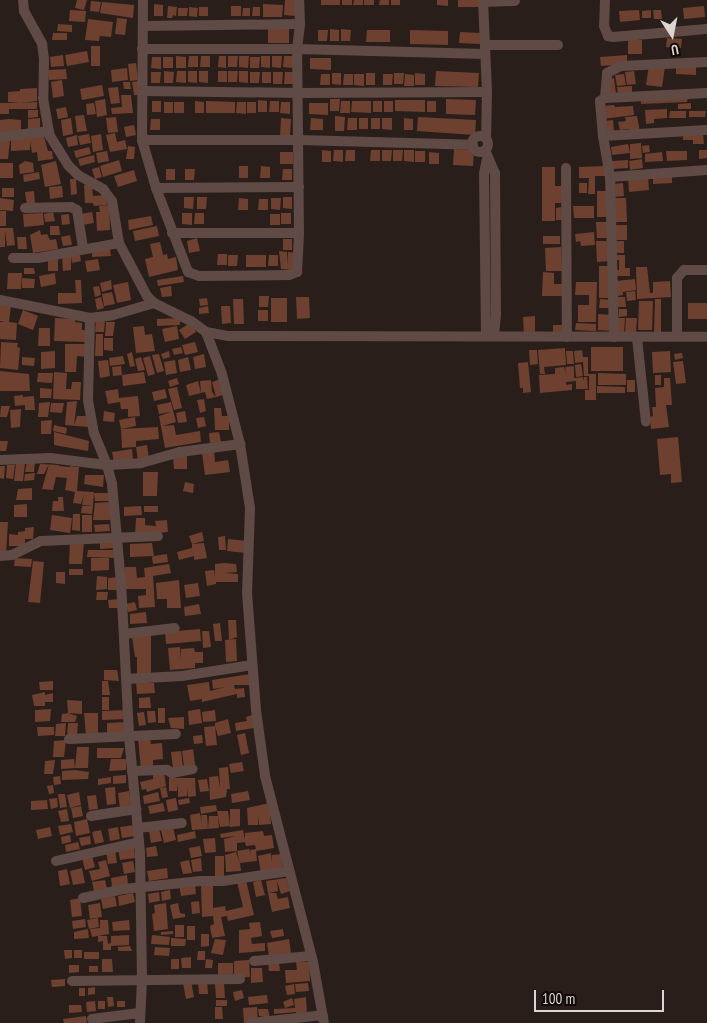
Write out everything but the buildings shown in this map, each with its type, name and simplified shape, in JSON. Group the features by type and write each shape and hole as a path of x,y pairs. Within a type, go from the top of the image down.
{"street":[{"path":"23,0 24,11 42,44 44,59 43,98 49,131 68,165 78,175 103,189 112,201 119,243 147,296 154,303 191,321 206,332 228,336 707,337"},
{"path":"143,0 142,140 156,188 188,272 199,276 293,274 298,268 299,140 297,49 300,24 299,0"},
{"path":"606,0 604,26 608,36 707,30"},
{"path":"490,336 496,314 495,173 486,155 488,144 486,138 487,92 483,1 515,1"},
{"path":"143,26 300,24"},
{"path":"142,49 485,50 558,45"},
{"path":"614,337 610,177 600,104 605,98 607,73 621,66 707,62"},
{"path":"143,92 487,92"},
{"path":"605,98 707,93"},
{"path":"603,136 707,130"},
{"path":"0,137 49,131"},
{"path":"473,145 477,137 486,138"},
{"path":"142,140 299,140 473,145"},
{"path":"473,145 478,152 486,155"},
{"path":"566,168 567,337"},
{"path":"610,177 707,170"},
{"path":"156,188 299,187"},
{"path":"25,208 71,207 77,210 83,249"},
{"path":"172,232 299,232"},
{"path":"13,258 38,258 119,243"},
{"path":"677,336 676,278 684,270 707,270"},
{"path":"0,300 90,318 113,315 154,303"},
{"path":"90,318 88,400 94,433 107,465 112,484 117,536 129,736 139,842 142,980 140,1018 92,1019"},
{"path":"206,332 222,374 240,444 250,508 246,570 256,710 265,776 311,956 323,1019 251,1023"},
{"path":"636,338 646,422"},
{"path":"0,460 50,458 107,465 151,462 180,452 240,444"},
{"path":"0,556 12,555 41,541 117,536 158,536"},
{"path":"124,634 175,628"},
{"path":"126,679 182,676 252,665"},
{"path":"69,739 176,734"},
{"path":"132,771 167,770 172,773 193,769"},
{"path":"90,816 136,809"},
{"path":"138,828 182,823"},
{"path":"56,861 139,842"},
{"path":"83,898 114,891 201,881 224,881 289,871"},
{"path":"254,961 311,956"},
{"path":"72,981 240,979"}]}
